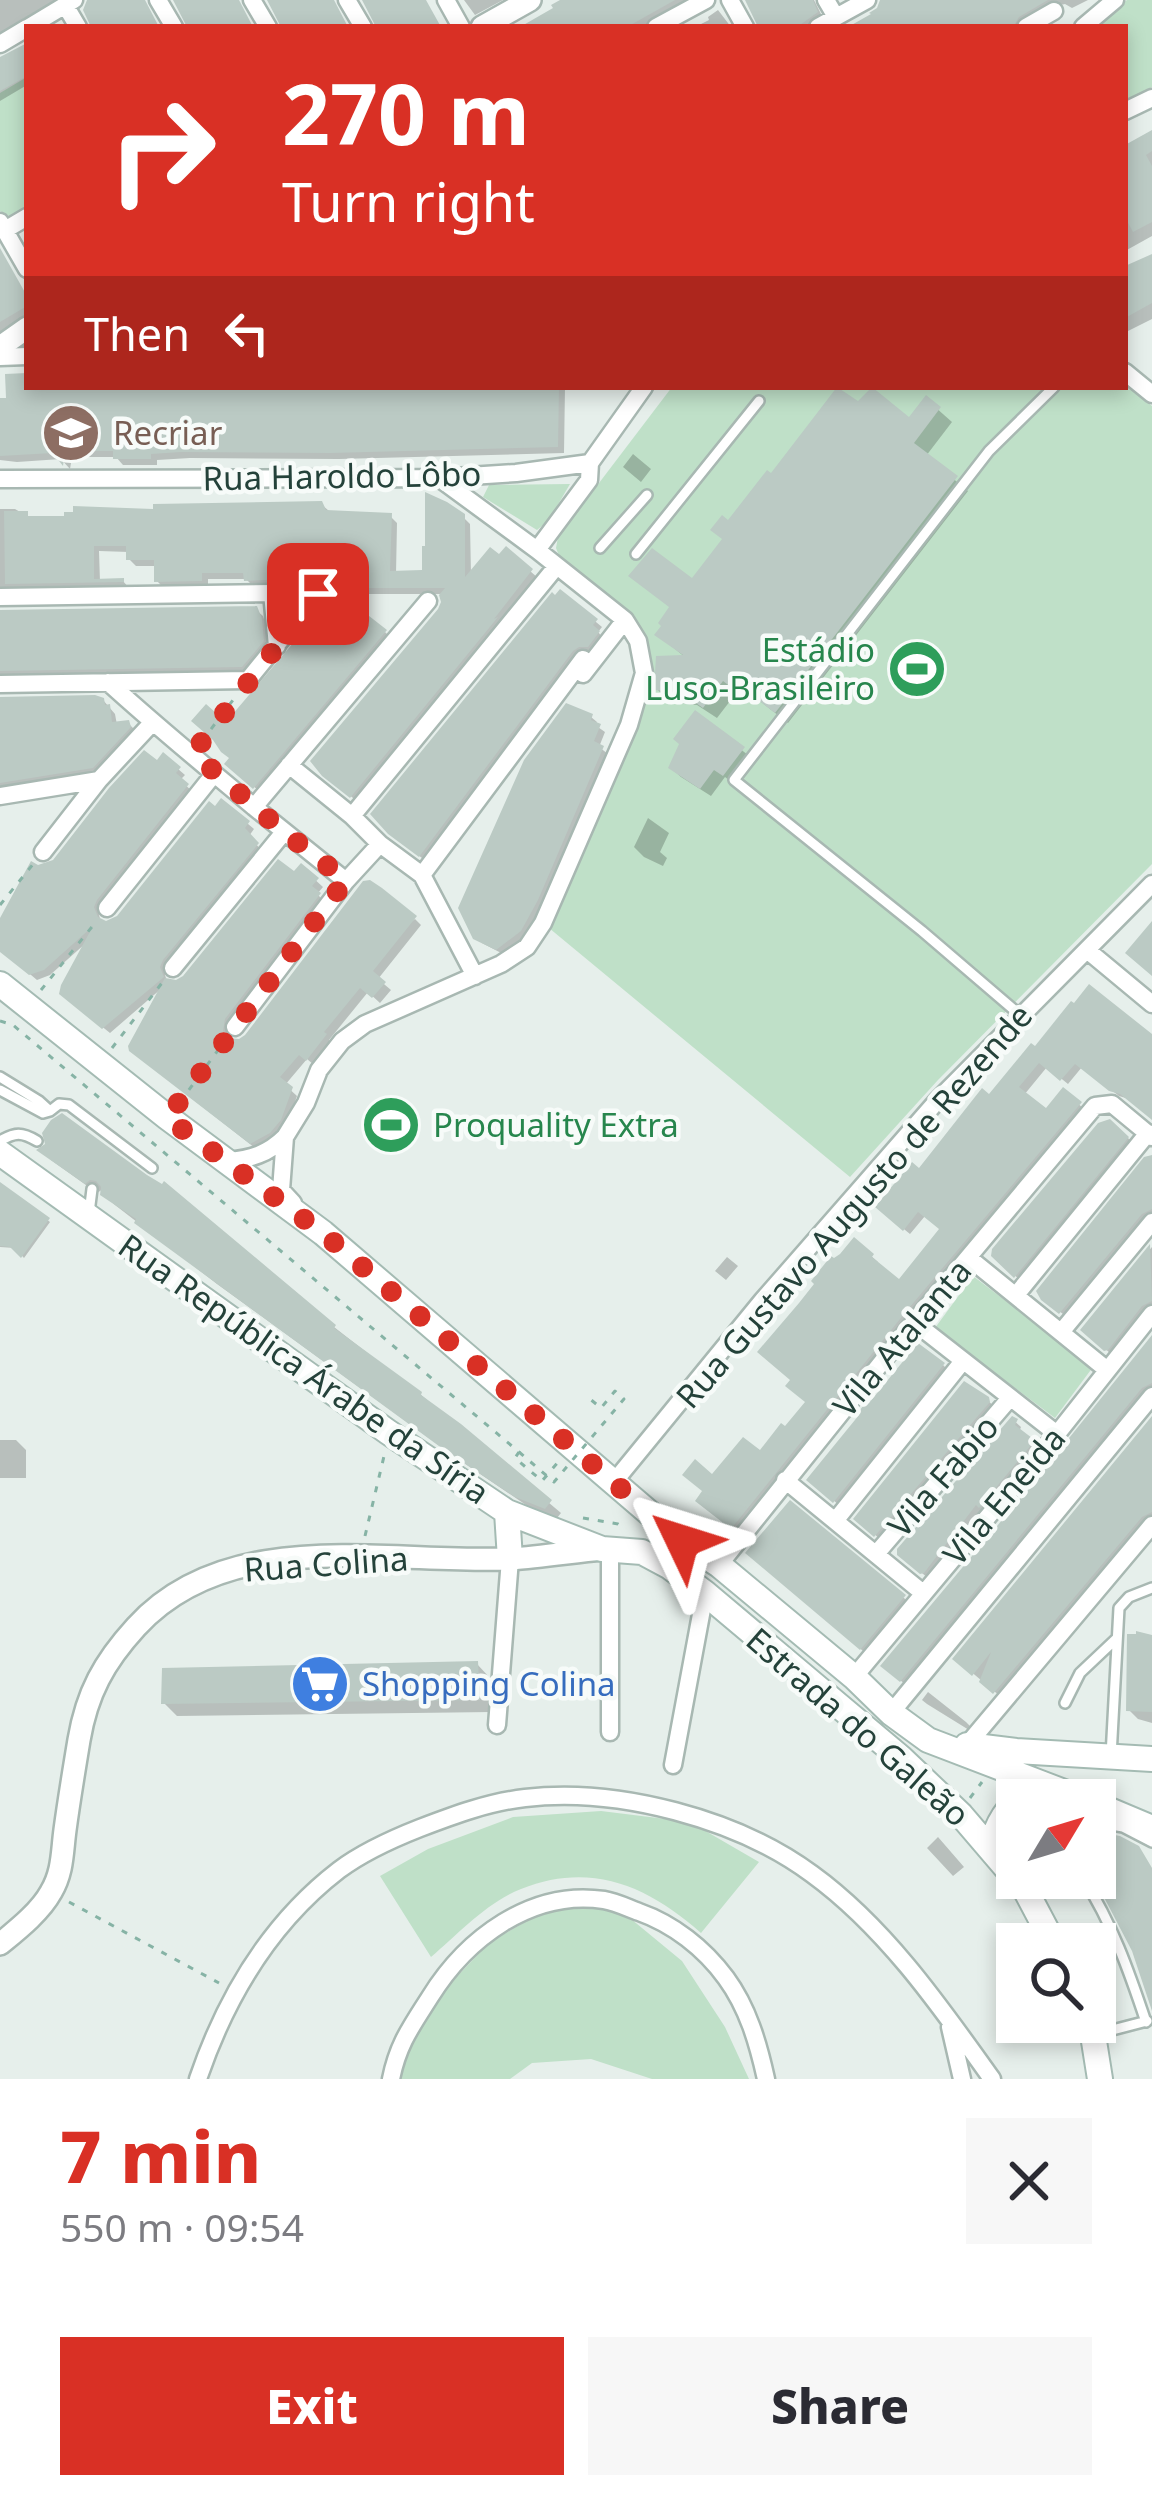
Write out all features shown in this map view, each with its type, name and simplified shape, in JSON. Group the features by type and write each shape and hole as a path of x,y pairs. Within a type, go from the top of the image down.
{"main road":[{"name":"Estrada do Galeão","path":"0,984 167,1118 323,1233 682,1541 718,1564 891,1712 928,1740 1029,1779"},
{"name":"Rua República Árabe da Síria","path":"0,1153 507,1512 613,1549"},
{"path":"507,1512 510,1559"},
{"name":"Estrada do Galeão","path":"613,1549 642,1552 705,1593 901,1758 996,1847"},
{"path":"928,1740 1152,1759"},
{"path":"1116,1813 1152,1828"},
{"path":"1094,2043 1100,2079"}],"street":[{"path":"487,24 530,0"},
{"path":"662,24 706,0"},
{"path":"826,0 836,17"},
{"path":"823,24 867,0"},
{"path":"1086,24 1114,0"},
{"path":"33,24 70,3"},
{"path":"1031,24 1054,11"},
{"path":"2,226 24,264"},
{"path":"1128,374 1152,394"},
{"path":"537,550 589,480 590,464 642,390"},
{"name":"Rua Haroldo Lôbo","path":"0,479 439,478 590,464"},
{"path":"226,1161 272,1150 306,1103 319,1070 342,1041 365,1024 472,968 501,964 526,947 543,923 621,743 644,673 638,641 625,620 439,478"},
{"path":"352,816 556,568"},
{"path":"0,597 272,593 277,646"},
{"path":"0,684 248,680 318,594"},
{"path":"254,807 428,601"},
{"path":"567,694 625,620"},
{"path":"422,875 583,658"},
{"path":"108,682 346,880"},
{"path":"43,853 99,780 152,723"},
{"path":"289,765 422,875 472,968"},
{"path":"107,908 214,774"},
{"path":"0,796 99,780"},
{"path":"173,968 284,832"},
{"path":"235,1027 346,880 380,844"},
{"name":"Rua Gustavo Augusto de Rezende","path":"614,1482 762,1301 937,1101 1152,884"},
{"path":"1087,950 1152,1004"},
{"name":"Vila Atalanta","path":"718,1564 1095,1106 1112,1104 1150,1135"},
{"path":"1016,1295 1150,1135"},
{"path":"285,1137 281,1190 323,1233"},
{"path":"1062,1331 1152,1222"},
{"path":"969,1258 1106,1369"},
{"name":"Vila Eneida","path":"854,1677 1152,1314"},
{"path":"914,1322 1057,1434"},
{"path":"835,1521 963,1361"},
{"path":"891,1712 1152,1396"},
{"name":"Vila Fabio","path":"876,1554 1010,1398"},
{"path":"785,1480 923,1593"},
{"path":"968,1745 1152,1525"},
{"path":"610,1732 613,1549"},
{"name":"Rua Colina","path":"0,1944 50,1895 63,1862 86,1708 96,1679 122,1642 173,1595 218,1573 265,1561 329,1565 361,1555 510,1559 613,1549"},
{"path":"497,1725 510,1559"},
{"path":"673,1765 705,1593"},
{"path":"198,2079 234,1991 264,1946 341,1868 390,1840 461,1813 526,1798 594,1798 655,1806 762,1843 810,1872 856,1909 948,2017 992,2079"},
{"path":"391,2079 398,2048 446,1971 472,1943 521,1912 565,1900 605,1900 657,1918 695,1945 727,1979 755,2030 766,2079"},
{"path":"948,2017 962,2079"}],"lane":[{"path":"1019,1016 734,780 989,451 1051,390"},
{"path":"636,554 759,401"},
{"path":"600,548 647,496"},
{"path":"0,1078 50,1112"},
{"path":"0,1090 43,1113 58,1104 69,1105 152,1168"},
{"path":"0,1141 17,1133 37,1141"},
{"path":"88,1216 92,1189"},
{"path":"1111,1756 1119,1608 1129,1597 1152,1588"},
{"path":"1065,1703 1080,1672 1115,1639"},
{"path":"1116,1826 1152,1842"},
{"path":"1096,1899 1149,2021 1116,2025"}],"path":[{"path":"193,753 248,680"},
{"path":"0,905 43,853"},
{"path":"28,1005 107,908"},
{"path":"101,1064 173,968"},
{"path":"0,1021 13,1025 554,1482 624,1399 615,1391 601,1408 590,1399"},
{"path":"167,1118 235,1027"},
{"path":"361,1555 388,1432"},
{"path":"519,1452 514,1458 542,1481 560,1460"},
{"path":"80,1906 234,1991"}],"green space":[{"path":"1127,0 1152,0 1152,87 1128,100 1128,24 1098,24"},
{"path":"24,79 24,210 9,216 0,211 0,93"},
{"path":"1128,386 1152,406 1152,864 938,1080 850,1177 549,928 624,759 648,691 652,662 645,635 634,618 560,558 558,537 670,390 1128,390"},
{"path":"570,484 549,520 537,530 483,497 489,485"},
{"path":"973,1276 1093,1367 1055,1418 935,1328"},
{"path":"601,1811 690,1822 759,1862 701,1933 639,1891 595,1878 571,1877 508,1895 431,1957 380,1876 428,1849 513,1817"},
{"path":"581,1906 625,1914 682,1961 725,2027 749,2079 652,2079 591,2059 532,2063 510,2079 400,2079 405,2052 442,1992 490,1942 541,1913"}],"building":[{"path":"87,0 145,0 157,24 90,24 83,10"},
{"path":"173,0 239,0 251,24 185,24"},
{"path":"267,0 334,0 346,24 279,24"},
{"path":"362,0 426,0 439,24 374,24"},
{"path":"560,0 675,0 632,24 525,24 553,8"},
{"path":"745,0 813,0 818,12 801,24 757,24"},
{"path":"880,0 1048,0 1015,24 853,24 877,8"},
{"path":"24,45 24,78 0,91 0,57"},
{"path":"1152,130 1152,151 1146,155 1152,166 1152,222 1133,232 1128,223 1128,143"},
{"path":"0,248 24,291 24,308 0,322"},
{"path":"1152,254 1152,303 1128,316 1128,265"},
{"path":"24,373 24,390 559,390 558,447 181,452 151,454 151,459 113,459 113,451 65,451 63,466 53,453 0,456 5,374"},
{"path":"835,390 858,401 876,390 909,417 926,395 941,407 914,443 958,476 775,713 739,685 735,690 723,681 703,708 682,693 654,690 656,656 683,655 654,635 669,607 628,576 652,548 692,578 722,539 710,530 722,515 728,520 767,470 771,473"},
{"path":"425,492 465,514 465,577 490,547 499,554 506,546 533,569 350,798 310,761 438,609 445,588 333,588 333,564 267,565 267,580 244,581 243,573 202,573 202,581 154,582 154,560 126,560 126,546 94,546 94,579 124,578 124,582 5,584 4,511 64,516 64,512 73,512 73,506 153,509 153,504 322,501 326,510 392,513 390,571 422,570"},
{"path":"332,587 387,630 253,789 224,764 229,758 191,721 206,704 226,722 328,602"},
{"path":"560,589 598,619 593,625 600,631 588,647 573,651 419,857 370,814 552,592 555,595"},
{"path":"257,606 264,641 242,667 0,671 0,610"},
{"path":"95,695 110,704 112,722 129,720 131,727 93,768 0,783 0,697"},
{"path":"566,703 593,714 591,720 601,724 594,741 604,746 538,900 521,931 496,950 473,939 458,908 524,760"},
{"path":"695,710 745,747 723,776 714,770 700,789 668,768 679,744 673,739"},
{"path":"144,750 157,760 163,752 181,767 176,773 189,784 97,900 98,917 106,921 117,916 209,801 215,806 221,798 250,821 245,828 259,843 163,960 164,977 102,1029 59,994 93,926 44,970 29,975 0,952 0,918 31,861 38,865 53,860"},
{"path":"278,859 294,871 301,863 319,878 312,886 321,893 225,1019 223,1031 228,1038 245,1035 363,881 370,880 417,916 373,971 386,982 372,998 360,988 306,1061 299,1055 280,1077 293,1087 281,1120 250,1144 128,1046 165,978 183,976"},
{"path":"1152,921 1152,976 1125,953"},
{"path":"1089,984 1152,1034 1152,1120 1075,1064 1060,1081 1039,1063 1019,1087 1046,1108 1063,1087 1082,1102 731,1529 695,1501 702,1491 682,1475 695,1459 712,1474 743,1437 760,1450 805,1402 785,1386 790,1380 757,1352 814,1284 811,1281 831,1256 840,1254 854,1237 899,1279 939,1229 918,1212 903,1231 875,1207 912,1162 919,1168 982,1088 989,1094"},
{"path":"62,1113 147,1175 164,1181 334,1328 422,1392 552,1500 545,1509 515,1497 443,1449 134,1223 136,1219 100,1195 96,1181 85,1184 36,1150 45,1144 42,1133 51,1120"},
{"path":"1110,1119 1129,1137 1014,1278 991,1256 992,1249 1098,1123"},
{"path":"1152,1155 1152,1209 1142,1214 1059,1314 1036,1291 1144,1157"},
{"path":"0,1182 50,1218 21,1258 10,1247 0,1246"},
{"path":"1150,1244 1152,1301 1142,1306 1104,1351 1080,1330"},
{"path":"1152,1335 1152,1383 1142,1388 900,1682 880,1666"},
{"path":"918,1343 945,1363 833,1503 806,1480"},
{"path":"964,1381 990,1402 874,1537 853,1519"},
{"path":"1012,1416 1032,1444 920,1574 897,1555 897,1549"},
{"path":"1152,1416 1152,1512 1142,1517 993,1694 979,1682 991,1652 972,1676 952,1659"},
{"path":"790,1500 906,1595 860,1650 745,1553"},
{"path":"1127,1634 1152,1635 1152,1712 1126,1711"},
{"name":"Shopping Colina","path":"478,1661 480,1700 161,1704 162,1668"},
{"path":"1116,1835 1139,1846 1152,1868 1152,2011 1132,1951 1105,1899 1116,1899"}],"place":[{"name":"Recriar","path":"71,433"},
{"name":"Estádio Luso-Brasileiro","path":"917,669"},
{"name":"Proquality Extra","path":"391,1125"},
{"name":"Shopping Colina","path":"320,1684"}],"route":[{"path":"318,594 193,753 346,880 167,1118 323,1233 682,1541"}]}
